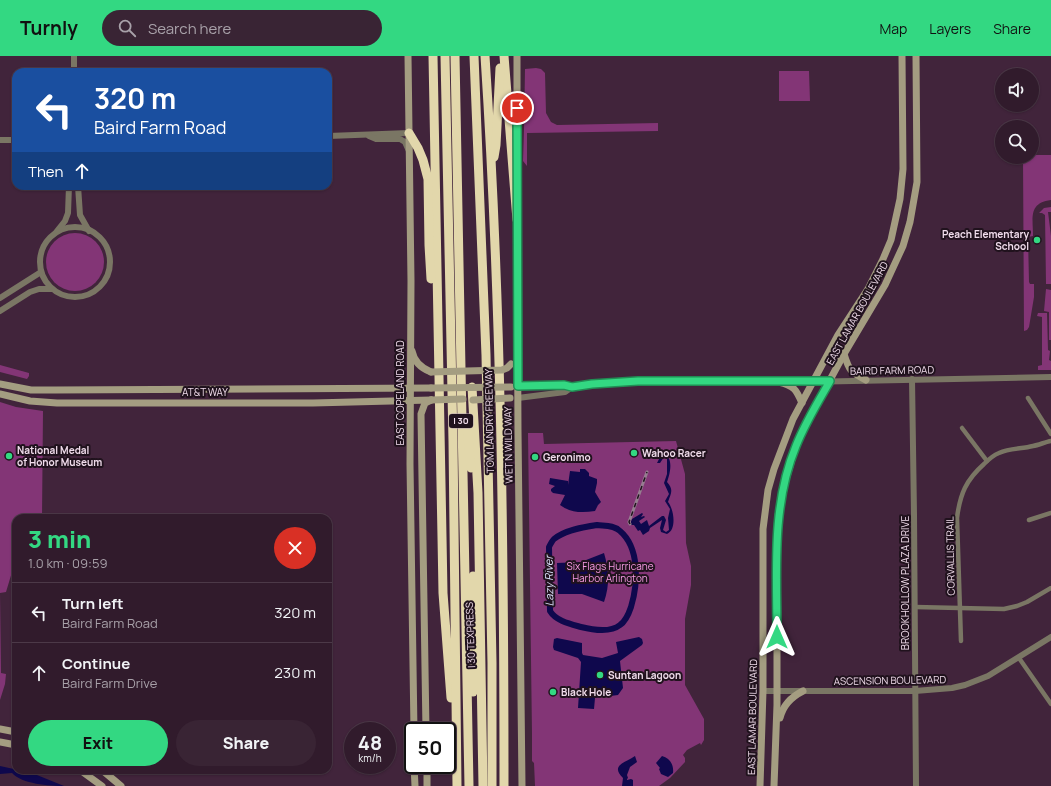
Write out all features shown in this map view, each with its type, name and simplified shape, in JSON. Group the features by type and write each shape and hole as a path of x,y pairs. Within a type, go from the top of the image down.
{"highway":[{"path":"433,56 443,593 450,693 456,716"},
{"name":"I 30","path":"445,56 453,434 457,786"},
{"name":"I 30","path":"455,56 468,786"},
{"path":"474,56 486,363 492,663 492,786"},
{"name":"TOM LANDRY FREEWAY","path":"485,56 500,390 504,590 504,786"},
{"path":"491,174 496,145 500,56"},
{"path":"504,56 517,220"},
{"path":"409,133 424,160 428,179 429,252 437,322"},
{"path":"467,387 463,399 470,461 474,482"},
{"path":"467,387 473,400 474,482 472,725 474,786"},
{"name":"I 30 TEXPRESS","path":"474,482 483,786"}],"main road":[{"name":"EAST COPELAND ROAD","path":"408,56 411,343 410,500 414,722"},
{"name":"WET N WILD WAY","path":"517,56 518,339 514,387 518,398 522,786"},
{"name":"EAST LAMAR BOULEVARD","path":"760,786 763,691 763,529 766,502 774,469 789,428 838,335 868,288 891,240 900,199 903,169 902,56"},
{"name":"EAST LAMAR BOULEVARD","path":"774,786 777,691 777,530 782,493 793,452 805,426 844,354 885,285 903,246 910,222 917,182 916,56"},
{"path":"891,240 903,246"},
{"path":"411,343 413,356 417,362 423,369 431,372 502,370 511,364 518,339"},
{"path":"844,354 849,369 866,380"},
{"path":"779,382 793,387 798,392 802,403"},
{"name":"AT&T WAY","path":"0,384 31,390 514,387"},
{"name":"AT&T WAY","path":"0,394 30,401 58,403 411,402 431,400 518,398"},
{"name":"EAST COPELAND ROAD","path":"426,722 421,414 422,408 431,400"},
{"path":"410,500 423,499"},
{"path":"763,529 777,530"},
{"path":"776,731 781,711 795,695 803,691"},
{"path":"0,729 12,731"},
{"path":"0,742 12,744"},
{"path":"87,774 102,786"},
{"path":"107,774 121,786"},
{"path":"414,774 415,786"},
{"path":"427,774 427,786"}],"street":[{"path":"74,56 74,68"},
{"path":"332,136 409,133"},
{"path":"368,135 376,139 400,139 405,142 409,152"},
{"path":"0,140 12,140"},
{"path":"56,233 72,228 84,228 99,237 103,242 108,253 109,265 104,282 96,290 81,297 65,296 52,289 46,282 41,272 40,261 42,250 48,240 56,233 65,221 68,213 69,190"},
{"path":"78,190 80,214 89,230"},
{"path":"0,298 41,272"},
{"path":"0,311 30,292 39,289 52,289"},
{"name":"BAIRD FARM ROAD","path":"572,387 638,381 814,382 1051,377"},
{"name":"BROOKHOLLOW PLAZA DRIVE","path":"912,379 916,786"},
{"path":"514,387 564,385 572,387"},
{"path":"518,398 565,392 572,387"},
{"path":"1028,398 1051,434"},
{"path":"962,428 987,461"},
{"name":"CORVALLIS TRAIL","path":"961,641 957,518 959,504 968,481 987,461 999,453 1051,441"},
{"path":"1029,520 1051,513"},
{"path":"915,607 1004,609 1027,602 1051,588"},
{"name":"ASCENSION BOULEVARD","path":"763,691 915,691 952,688 988,676 1051,637"},
{"path":"1019,658 1051,704"}],"green space":[{"path":"525,69 541,69 545,73 546,113 551,122 557,125 658,123 658,131 527,133 527,166 523,161"},
{"path":"779,71 809,71 810,101 779,101"},
{"path":"1039,155 1051,155 1051,200 1038,204 1035,208 1033,212 1033,236 1028,237 1029,282 1030,284 1034,284 1034,297 1029,327 1024,331 1023,164 1039,164"},
{"path":"1051,207 1051,212 1048,212 1051,236 1051,284 1046,284 1045,215 1039,213 1044,208"},
{"path":"75,233 91,238 99,246 104,262 99,278 91,286 75,291 59,286 51,278 46,262 51,246 59,238"},
{"path":"1046,289 1051,290 1051,340 1049,340 1049,312 1044,311"},
{"path":"1038,313 1047,313 1048,350 1050,351 1049,360 1051,361 1051,370 1038,370 1038,366 1042,365 1042,317 1037,316"},
{"path":"0,365 29,373 29,376 27,379 0,372"},
{"path":"0,402 16,407 43,411 42,514 12,514 12,572 6,592 0,593"},
{"name":"Six Flags Hurricane Harbor Arlington","path":"528,433 543,433 544,444 676,441 685,474 686,543 691,566 691,585 685,619 685,685 704,719 704,740 701,745 700,743 687,750 683,755 685,762 670,778 659,786 535,786 534,763 532,761"},
{"path":"0,593 1,673 6,674 5,684 0,700"}],"shaded area":[{"path":"664,455 667,456 670,462 667,482 671,489 668,502 672,509 674,519 672,528 667,534 661,532 660,528 662,520 643,535 640,530 638,531 634,525 630,524 632,519 642,513 643,514 641,517 645,517 639,521 641,524 647,520 649,526 664,516 666,520 663,530 666,532 669,530 668,518 670,509 665,501 669,494 664,483 667,474 667,459 664,457 660,463 657,463 660,457"},
{"path":"580,469 585,469 589,473 589,476 597,479 595,492 601,502 595,511 581,512 568,510 560,505 565,495 553,493 551,491 551,489 555,486 549,484 550,478 568,481 568,485 570,471 580,472"},
{"path":"604,553 608,578 604,602 582,594 558,594 557,563 581,562"},
{"name":"Suntan Lagoon","path":"639,637 642,639 642,645 620,661 623,688 618,695 595,698 594,709 578,708 581,662 578,658 554,650 554,639 557,638 582,643 583,655 602,658 618,653 616,642"},
{"path":"635,756 637,762 630,767 627,775 627,780 633,780 633,786 622,786 623,778 619,774 618,767"},
{"path":"662,756 671,762 673,767 673,773 668,777 661,774 660,768 656,763"},
{"path":"0,766 12,769 12,773 0,774"},
{"path":"13,774 34,774 64,786 44,785 22,780"}],"waterway":[{"name":"Lazy River","path":"597,525 618,529 627,538 634,556 636,567 635,588 628,614 624,621 616,628 606,630 591,629 568,623 560,620 550,611 550,544 554,539 563,533 597,525"}],"railway":[{"path":"630,524 629,522 647,472"}],"place":[{"name":"Peach Elementary School","path":"1037,240"},
{"name":"Wahoo Racer","path":"634,453"},
{"name":"National Medal of Honor Museum","path":"9,456"},
{"name":"Geronimo","path":"535,457"},
{"name":"Suntan Lagoon","path":"600,675"},
{"name":"Black Hole","path":"553,692"}],"route":[{"path":"517,108 518,386 564,385 572,387 638,381 830,381 805,426 796,446 782,493 777,530 777,637"}]}
